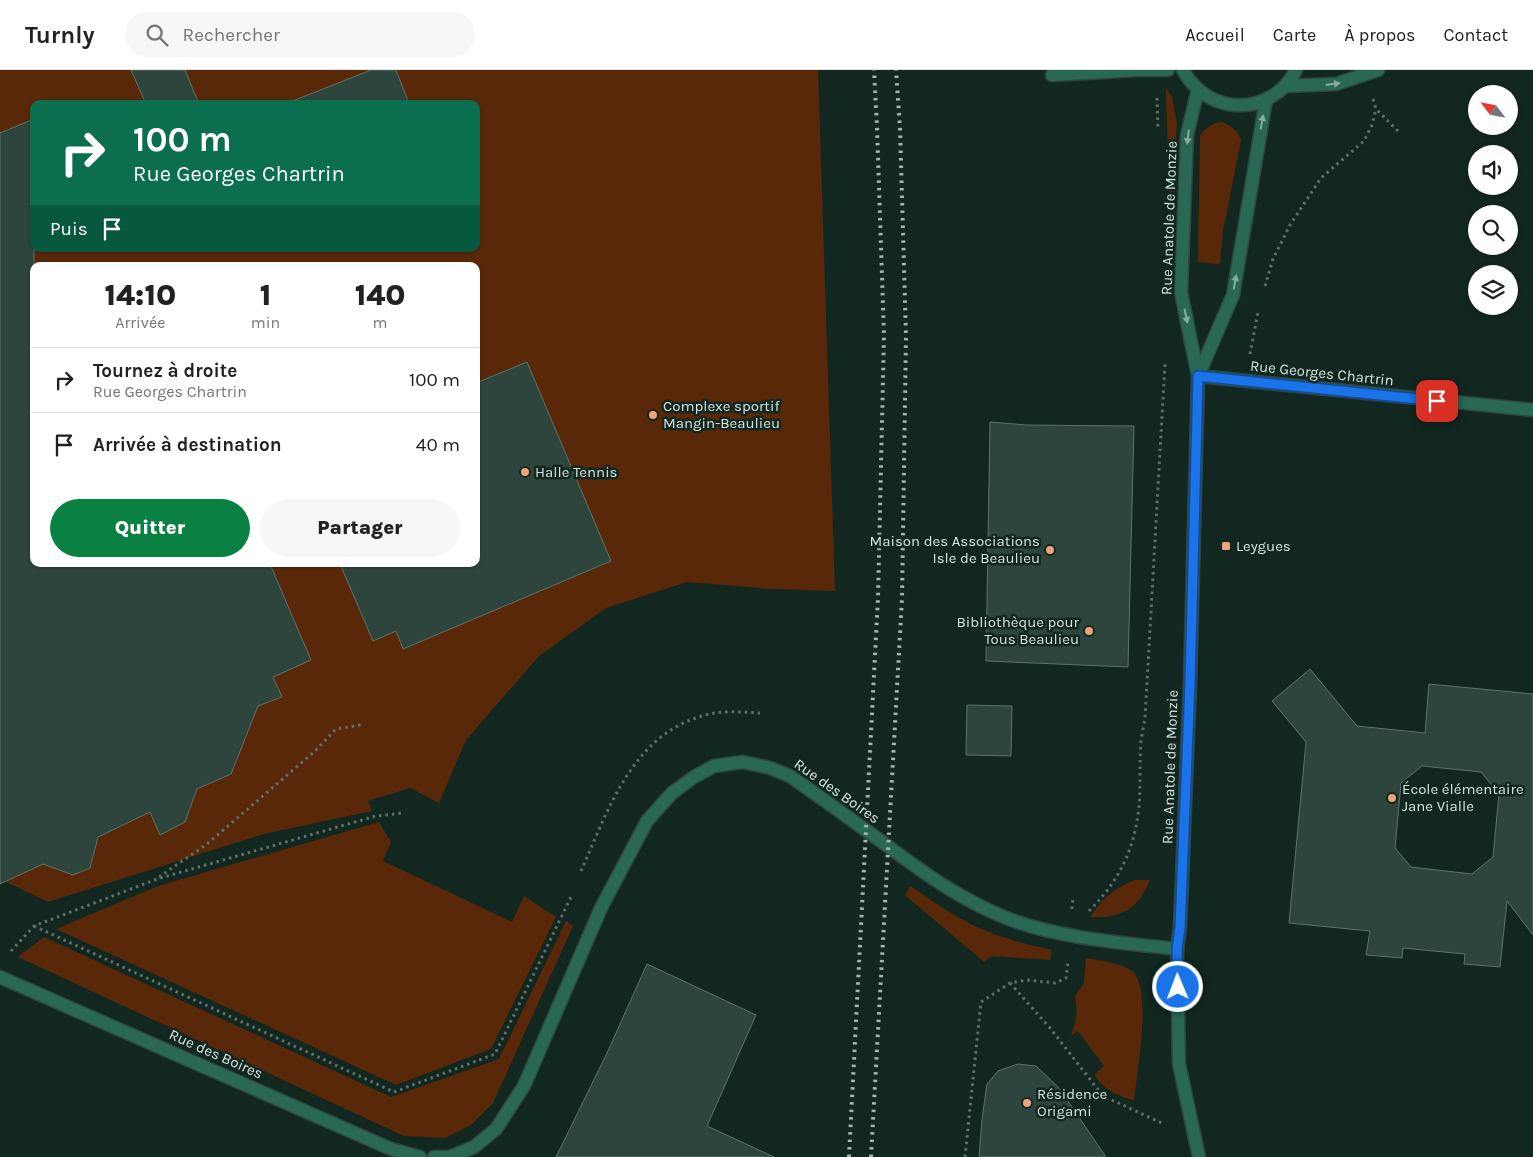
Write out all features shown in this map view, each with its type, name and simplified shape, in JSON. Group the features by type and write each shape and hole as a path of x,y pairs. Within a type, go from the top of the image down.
{"street":[{"path":"1052,75 1168,70"},
{"path":"1183,70 1198,89 1213,100 1230,105 1248,105 1266,100 1285,86 1296,70"},
{"path":"1285,86 1336,84 1378,70"},
{"name":"Rue Anatole de Monzie","path":"1198,89 1187,135 1181,292 1198,376 1190,683 1180,928 1177,949 1179,1064 1199,1157"},
{"name":"Rue Anatole de Monzie","path":"1198,376 1233,295 1266,100"},
{"name":"Rue Georges Chartrin","path":"1198,376 1533,410"},
{"name":"Rue des Boires","path":"434,1157 450,1157 474,1147 496,1129 524,1086 600,908 647,821 672,794 694,776 714,766 743,762 770,768 790,776 946,889 980,907 1010,919 1041,929 1177,949"},
{"name":"Rue des Boires","path":"0,977 391,1149 420,1157"}],"path":[{"path":"1156,70 1158,130"},
{"path":"1263,290 1273,259 1290,225 1321,178 1364,141 1372,125 1376,109 1399,132"},
{"path":"1244,382 1259,307"},
{"path":"1089,911 1105,894 1121,871 1130,850 1139,807 1141,740 1145,718 1165,358"},
{"path":"581,871 609,807 634,764 649,746 672,728 703,715 728,712 760,713"},
{"path":"157,879 206,844 314,752 336,729 361,726"},
{"path":"7,955 34,926 157,879 376,816 403,814"},
{"path":"34,926 394,1092 495,1054 571,896"},
{"path":"965,1157 981,1002 1010,983 1050,1028 1103,1096 1194,1138"}],"shaded area":[{"name":"Complexe sportif Mangin-Beaulieu","path":"0,70 818,70 835,591 772,589 687,582 606,608 539,656 466,740 439,803 410,788 368,801 372,811 264,834 48,902 0,879"},
{"path":"1166,88 1172,97 1177,125 1175,145 1174,261 1171,260"},
{"path":"1222,122 1234,129 1241,140 1223,231 1220,264 1198,262 1200,135 1215,123"},
{"path":"379,822 391,842 383,861 512,922 524,896 556,917 491,1049 396,1085 56,929 158,886"},
{"path":"1135,880 1150,880 1146,890 1128,910 1111,916 1090,917 1110,894"},
{"path":"910,886 968,923 1004,938 1052,950 1050,960 992,956 984,962 905,895"},
{"path":"566,921 573,926 493,1103 471,1125 445,1138 404,1136 18,957 44,937 391,1097 499,1059"},
{"path":"1086,958 1123,966 1133,972 1139,981 1142,996 1142,1033 1134,1100 1116,1094 1103,1085 1094,1075 1104,1066 1078,1031 1071,1036 1076,1016 1075,996 1084,983"}],"building":[{"path":"131,70 185,70 197,100 144,100"},
{"path":"371,70 396,70 407,100 295,100"},
{"path":"30,121 30,252 34,252 34,262 30,262 30,567 271,567 311,660 273,677 282,697 258,706 231,774 197,789 185,822 160,835 150,812 98,837 90,868 73,875 43,864 0,884 0,133"},
{"name":"Halle Tennis","path":"527,362 611,561 403,649 396,631 373,641 341,567 480,567 480,381"},
{"name":"Maison des Associations Isle de Beaulieu","path":"990,422 1026,425 1134,426 1128,667 986,661"},
{"path":"1310,669 1357,726 1425,733 1429,684 1533,694 1533,935 1507,901 1500,967 1464,964 1465,954 1403,948 1402,958 1366,955 1370,931 1289,923 1306,742 1272,701","holes":["1422,766 1481,772 1499,794 1493,857 1472,874 1411,867 1395,848 1401,783"]},
{"path":"967,705 1012,706 1011,756 966,755"},
{"path":"647,964 756,1015 707,1126 774,1157 556,1157 607,1053"},
{"name":"Résidence Origami","path":"1018,1064 1036,1066 1059,1088 1106,1157 979,1157 987,1084 998,1071"}],"railway":[{"path":"849,1157 878,598 884,335 874,70"},
{"path":"871,1157 902,598 906,336 900,128 896,70"}],"place":[{"name":"Complexe sportif Mangin-Beaulieu","path":"653,415"},
{"name":"Halle Tennis","path":"525,472"},
{"name":"Leygues","path":"1226,546"},
{"name":"Maison des Associations Isle de Beaulieu","path":"1050,550"},
{"name":"Bibliothèque pour Tous Beaulieu","path":"1089,631"},
{"name":"École élémentaire Jane Vialle","path":"1392,798"},
{"name":"Résidence Origami","path":"1027,1103"}],"route":[{"path":"1178,987 1177,949 1180,928 1190,683 1198,376 1437,401"}]}
